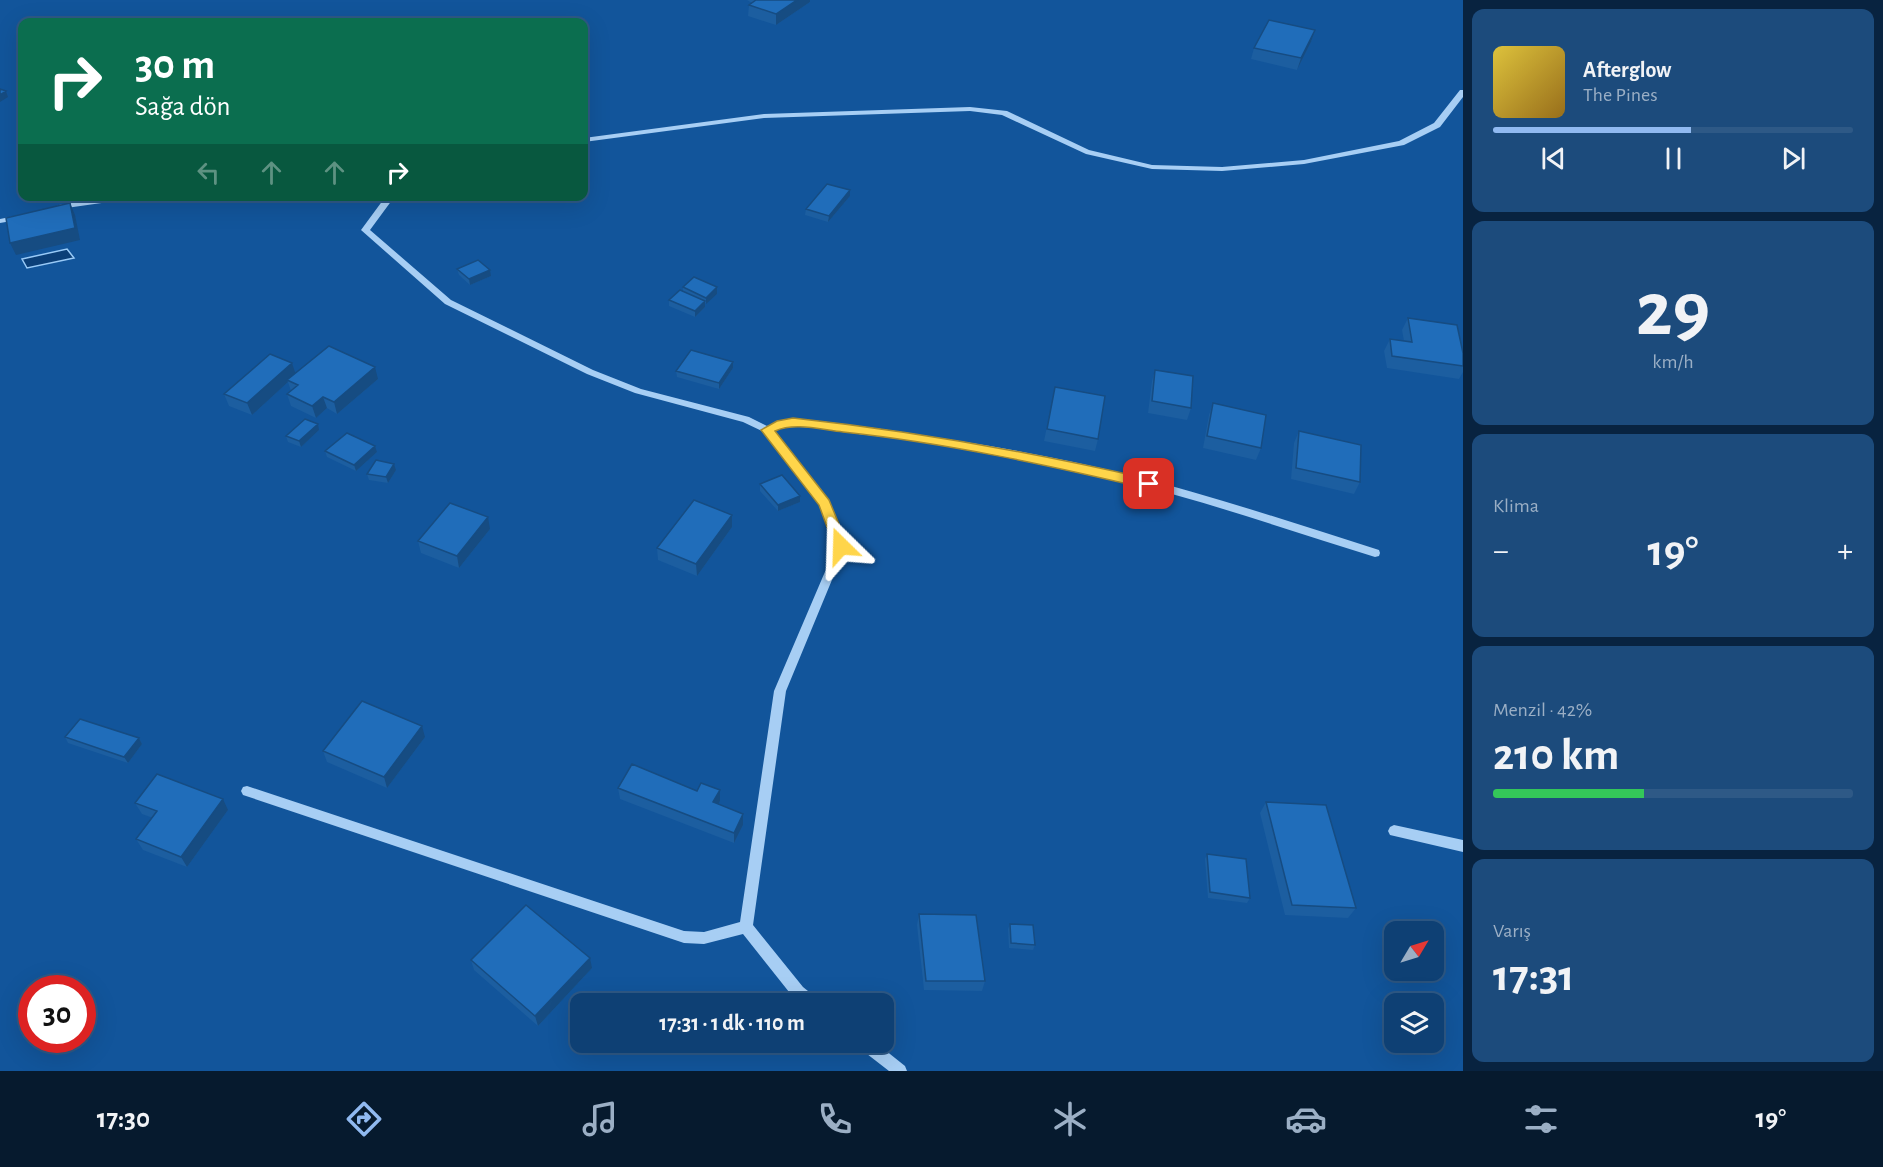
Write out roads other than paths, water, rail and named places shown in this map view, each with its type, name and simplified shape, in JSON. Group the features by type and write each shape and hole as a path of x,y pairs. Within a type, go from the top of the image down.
{"street":[{"path":"588,139 764,116 970,109 1004,113 1086,152 1152,167 1222,169 1304,162 1401,143 1437,125 1463,92"},
{"path":"51,209 104,201"},
{"path":"387,201 364,230 448,302 590,372 638,391 746,419 767,430 825,503 841,546 780,691 746,927 799,993"},
{"path":"0,222 30,214"},
{"path":"767,430 781,424 793,423 839,427 1035,458 1205,499 1375,552"},
{"path":"248,791 684,937 704,938 746,927"},
{"path":"1394,831 1463,846"},
{"path":"877,1053 900,1071"}],"water":[{"path":"67,249 74,258 27,268 22,259"}]}
